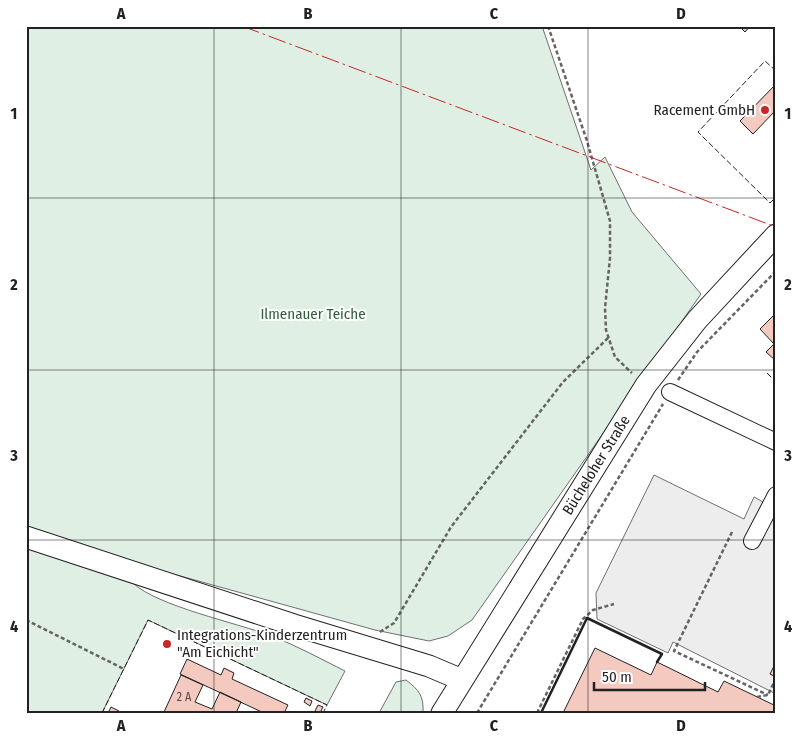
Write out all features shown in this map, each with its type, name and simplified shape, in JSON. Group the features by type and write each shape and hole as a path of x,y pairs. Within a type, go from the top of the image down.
{"main road":[{"name":"Bücheloher Straße","path":"442,713 646,386 697,320 776,235"},
{"path":"26,537 429,666 462,680"}],"lane":[{"path":"670,392 776,442"},
{"path":"752,542 776,495"}],"path":[{"path":"548,26 598,177 610,221 610,258 604,308 608,337 616,357 633,374"},
{"path":"476,713 670,392 697,352 776,271"},
{"path":"371,648 375,636 394,623 451,527 563,382 608,337"},
{"path":"732,532 674,651 768,695"},
{"path":"536,713 583,619 593,610 614,604"},
{"path":"26,620 124,669"},
{"path":"768,695 776,678"},
{"path":"757,697 768,695"}],"green space":[{"name":"Ilmenauer Teiche","path":"26,26 542,26 591,170 605,157 632,212 701,294 472,620 448,636 429,641 375,630 137,564 26,527"},
{"path":"26,544 133,583 144,591 178,606 272,636 345,671 327,705 148,620 102,713 26,713"},
{"path":"406,680 420,694 423,702 423,713 379,713 396,682"}],"shaded area":[{"path":"654,475 744,519 754,497 763,502 776,503 776,694 673,642 668,653 597,619 596,593"}],"building":[{"path":"739,26 750,26 745,32"},
{"path":"776,84 776,110 753,134 740,121"},
{"path":"776,313 776,361 766,352 774,344 760,329"},
{"path":"595,648 651,675 657,662 718,692 724,681 776,706 776,713 563,713"},
{"path":"187,659 221,675 224,668 234,673 232,679 288,705 284,713 264,713 180,674"},
{"path":"774,666 776,667 774,676 770,674"},
{"path":"181,675 203,685 195,702 212,709 220,692 241,702 236,713 164,712"},
{"path":"306,698 312,701 310,706 304,702"},
{"path":"318,705 323,707 320,713 314,713"},
{"path":"111,707 119,711 118,713 108,713"}],"fence":[{"path":"776,71 765,61 698,132 770,203 776,197"},
{"path":"767,373 776,382"},
{"path":"102,713 148,620 327,705 323,713"}],"wall":[{"path":"541,713 587,618 662,654 657,662"}],"power":[{"path":"242,26 776,227"}],"place":[{"name":"Racement GmbH","path":"765,110"},
{"name":"Integrations-Kinderzentrum \"Am Eichicht\"","path":"167,644"}]}
